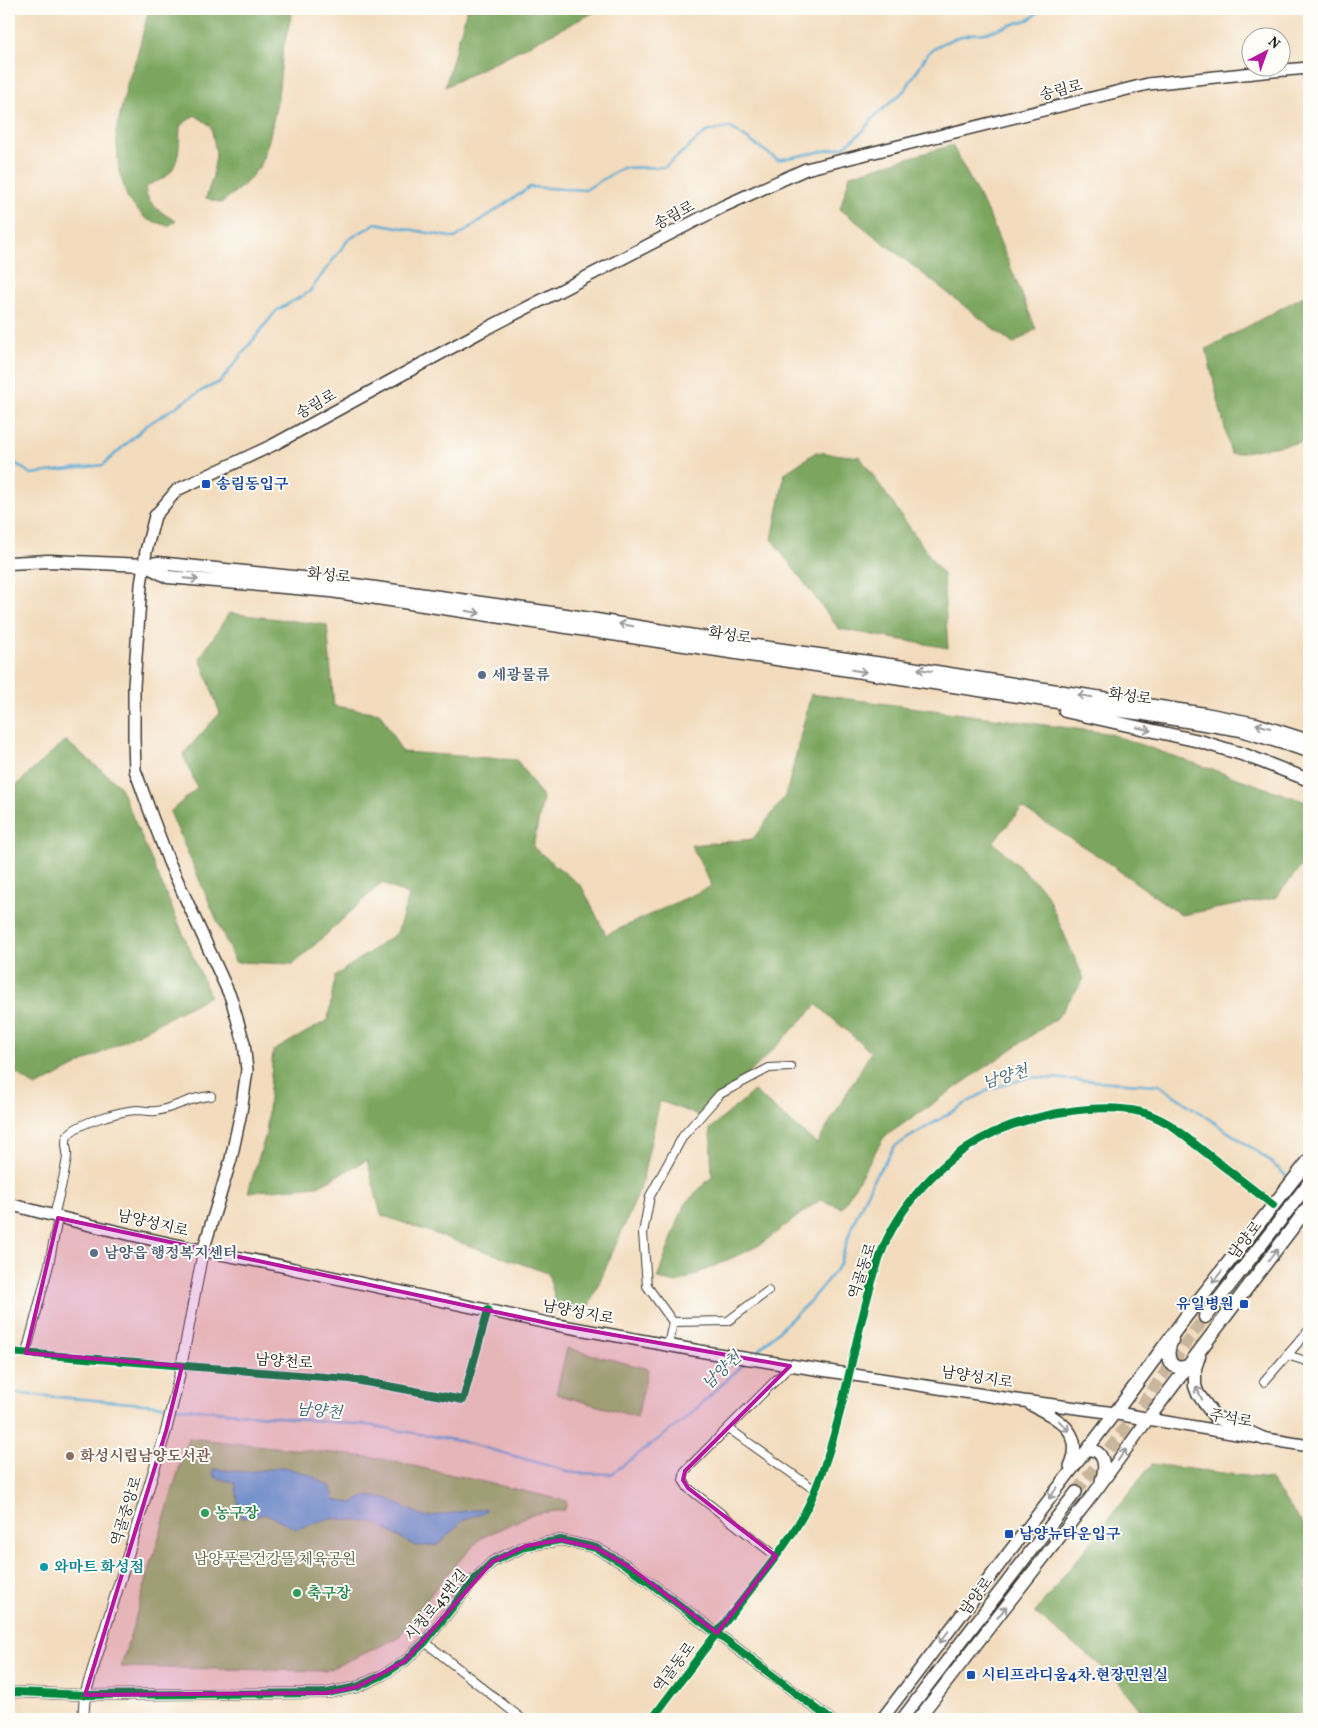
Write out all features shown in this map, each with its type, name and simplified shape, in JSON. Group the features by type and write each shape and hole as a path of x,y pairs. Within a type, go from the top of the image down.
{"main road":[{"name":"송림로","path":"203,1251 231,1159 241,1112 247,1070 244,1043 231,998 169,862 135,770 134,686 140,595 146,551 155,516 177,490 273,445 482,331 724,206 806,169 1148,84 1309,68"},
{"name":"화성로","path":"9,562 49,561 145,565 158,563 312,579 556,614 1205,714 1256,724 1306,738"},
{"name":"화성로","path":"145,565 168,577 331,591 1144,714 1241,730 1309,751"},
{"path":"926,681 986,698 1048,707 1199,741 1245,755 1309,780"},
{"path":"882,1719 1065,1476 1115,1413 1187,1315 1309,1160"},
{"name":"남양로","path":"1206,1317 1309,1183"},
{"name":"남양성지로","path":"9,1204 56,1217 203,1251 259,1260 294,1270 705,1352 1148,1419"},
{"path":"918,1719 1098,1488 1207,1340 1306,1215"},
{"path":"1187,1315 1172,1340 1168,1358 1174,1366 1182,1368 1188,1366"},
{"path":"1207,1340 1195,1368 1194,1377 1198,1394 1214,1416 1264,1439"},
{"path":"1023,1401 1054,1417 1069,1430 1073,1437 1075,1453 1065,1476"},
{"name":"주석로","path":"1148,1419 1309,1446"},
{"path":"1087,1450 1097,1451 1104,1462 1103,1475 1098,1488"},
{"name":"남양로","path":"902,1719 1076,1492"}],"street":[{"path":"668,1345 673,1322 647,1286 643,1233 650,1196 683,1136 720,1094 769,1068 791,1067"},
{"path":"26,1353 49,1265 68,1155 65,1140 70,1132 112,1114 136,1110 155,1111 190,1099 212,1096"},
{"name":"역골동로","path":"652,1719 776,1556 802,1516 815,1490 829,1452 877,1263 887,1239 901,1216 923,1186 949,1161 979,1140 1004,1128 1037,1117 1063,1112 1106,1109 1141,1112 1160,1119 1179,1131 1277,1201"},
{"name":"역골중앙로","path":"83,1719 85,1695 166,1431 180,1378 203,1251"},
{"path":"673,1322 728,1321 768,1292"},
{"name":"남양천로","path":"9,1352 350,1379 463,1400 488,1310"},
{"path":"1264,1382 1309,1330"},
{"path":"1287,1355 1309,1362"},
{"path":"776,1556 688,1488 683,1480 685,1472 790,1366"},
{"path":"728,1428 815,1490"},
{"name":"시청로45번길","path":"9,1693 85,1695 327,1694 357,1687 383,1675 405,1661 425,1642 473,1581 492,1562 526,1546 561,1540 596,1548 629,1567 830,1719"},
{"path":"425,1642 522,1719"}],"highlighted area":[{"path":"58,1218 552,1324 790,1366 685,1471 683,1480 688,1488 776,1556 717,1633 629,1567 596,1548 561,1540 526,1546 492,1562 405,1661 357,1687 327,1693 85,1695 166,1431 182,1366 26,1353"}],"green space":[{"path":"150,9 293,9 283,49 278,97 269,140 260,166 244,185 221,203 206,198 213,176 216,153 211,126 195,115 180,126 177,161 174,167 162,179 150,184 145,189 152,204 176,221 168,226 146,219 128,200 119,171 116,132 128,81"},
{"path":"467,9 601,9 445,87"},
{"path":"952,145 989,215 1036,329 1013,344 840,209 850,175"},
{"path":"1309,293 1309,441 1231,454 1206,349"},
{"path":"816,452 860,457 943,575 948,648 839,629 772,540 785,473"},
{"path":"229,613 327,625 334,706 380,713 402,752 517,760 543,798 533,847 582,887 606,935 712,886 691,845 753,839 786,795 811,694 1107,733 1309,803 1309,857 1275,898 1181,915 1100,857 1022,808 993,842 1045,891 1084,979 1057,1018 884,1137 842,1208 820,1200 758,1246 677,1283 657,1279 684,1205 712,1176 710,1129 754,1091 817,1144 871,1052 817,1005 705,1118 660,1101 640,1190 588,1308 558,1310 548,1273 381,1215 367,1160 318,1186 248,1192 266,1134 273,1051 328,1020 335,976 397,933 409,896 382,883 294,964 235,962 170,812 197,788 183,754 220,713 200,658"},
{"path":"65,740 119,785 210,996 36,1087 9,1068 9,792"},
{"path":"567,1348 648,1369 637,1417 556,1394"},
{"name":"남양푸른건강뜰 체육공원","path":"188,1438 378,1458 567,1501 565,1510 532,1514 481,1538 443,1578 398,1638 325,1671 121,1667"},
{"path":"1152,1464 1269,1479 1308,1531 1304,1677 1309,1684 1309,1719 1148,1719 1111,1674 1035,1613"}],"water":[{"path":"285,1467 310,1475 331,1487 334,1500 352,1503 366,1496 386,1498 425,1517 486,1508 485,1512 463,1520 438,1545 415,1546 375,1523 331,1518 296,1529 267,1514 241,1518 235,1483 214,1477 213,1469 247,1472"}],"waterway":[{"path":"9,459 31,474 103,465 147,425 201,391 220,382 276,311 309,292 348,240 376,223 455,238 530,187 585,190 622,168 665,167 706,132 730,127 778,160 844,147 905,90 928,53 941,44 955,38 985,33 1030,19 1042,9"},
{"name":"남양천","path":"752,1356 809,1302 839,1266 852,1226 874,1178 895,1146 990,1089 1030,1077 1159,1085 1265,1157 1290,1179"},
{"name":"남양천","path":"174,1407 374,1426 460,1441 575,1473 611,1474 683,1421 746,1362"},
{"name":"남양천","path":"9,1393 168,1406"}],"tunnel":[{"path":"1076,1492 1117,1439 1205,1317"}],"cycle path":[{"path":"652,1719 776,1556 803,1516 828,1455 842,1406 867,1298 883,1247 892,1229 910,1202 924,1185 951,1159 988,1135 1030,1119 1080,1110 1105,1108 1129,1110 1148,1114 1169,1124 1273,1205"},
{"path":"9,1352 350,1379 463,1400 488,1310"},
{"path":"9,1693 85,1695 327,1693 357,1687 383,1675 405,1661 425,1642 473,1581 492,1562 526,1546 561,1540 596,1548 629,1567 830,1719"}],"place":[{"name":"송림동입구","path":"206,484"},
{"name":"세광물류","path":"482,675"},
{"name":"남양읍 행정복지센터","path":"94,1253"},
{"name":"유일병원","path":"1244,1304"},
{"name":"화성시립남양도서관","path":"70,1456"},
{"name":"농구장","path":"205,1513"},
{"name":"남양뉴타운입구","path":"1009,1534"},
{"name":"와마트 화성점","path":"44,1567"},
{"name":"축구장","path":"297,1593"},
{"name":"시티프라디움4차.현장민원실","path":"971,1675"}]}
